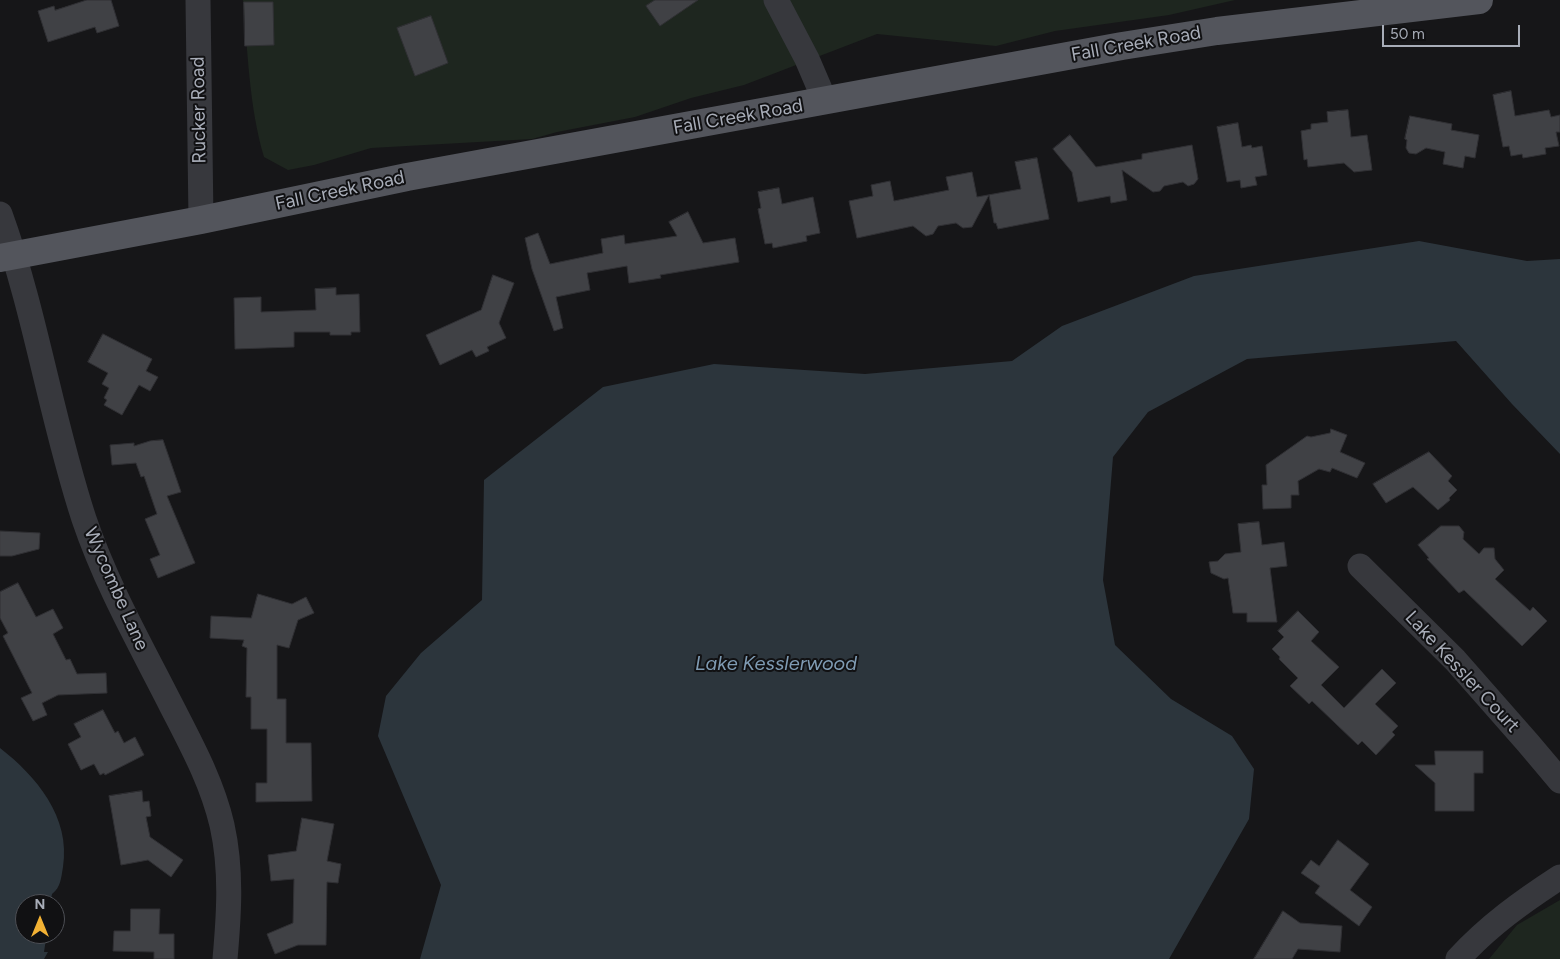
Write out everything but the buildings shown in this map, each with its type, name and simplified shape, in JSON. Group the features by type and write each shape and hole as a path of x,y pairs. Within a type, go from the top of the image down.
{"main road":[{"name":"Fall Creek Road","path":"8,257 201,220 407,177 1174,37 1480,0"}],"street":[{"name":"Rucker Road","path":"198,0 201,220"},
{"path":"776,0 807,60 824,101"},
{"name":"Wycombe Lane","path":"0,214 8,257 69,470 94,545 118,602 197,755 216,802 224,835 230,886 225,959"},
{"name":"Lake Kessler Court","path":"1360,566 1467,673 1545,761 1560,781"},
{"path":"1458,959 1480,936 1506,914 1560,877"}],"shaded area":[{"path":"243,0 1235,0 1169,15 1055,31 996,46 877,34 744,85 691,98 635,117 557,132 532,139 371,148 314,165 288,170 264,157 252,99"},
{"path":"1560,900 1560,959 1489,959 1517,925"}],"water":[{"name":"Lake Kesslerwood","path":"1419,241 1527,261 1560,259 1560,454 1456,341 1247,359 1148,412 1113,457 1103,580 1115,645 1171,699 1232,736 1254,769 1249,819 1169,959 420,959 441,885 378,736 386,696 421,653 482,600 484,480 603,387 714,364 865,374 1012,361 1062,326 1194,276"},
{"path":"0,748 26,771 48,799 62,831 64,849 60,882 52,894 15,894 15,944 45,944 44,952 48,952 44,959 0,959"}]}
